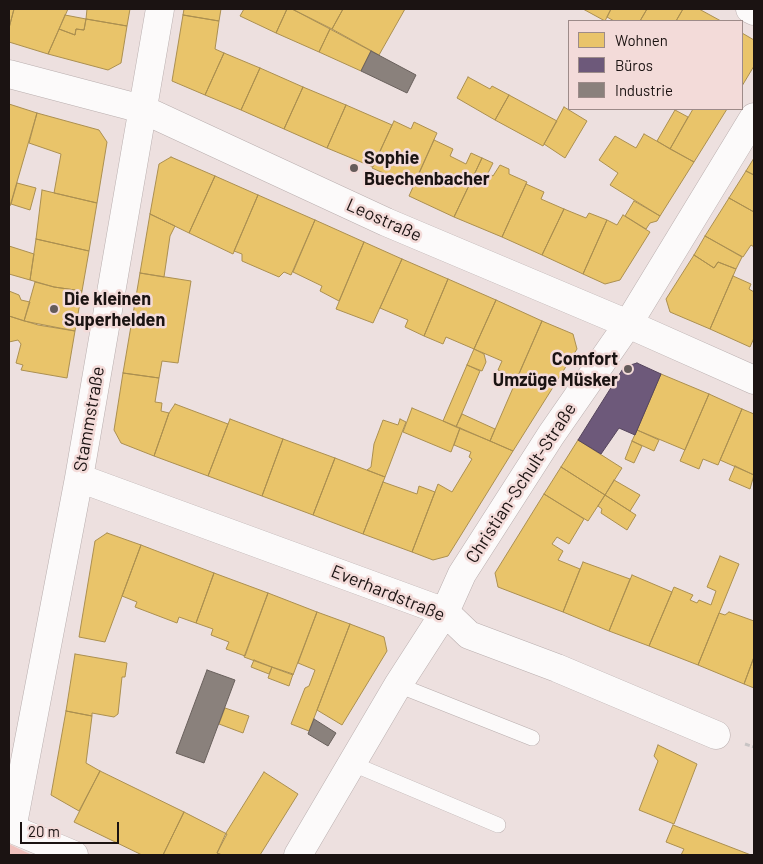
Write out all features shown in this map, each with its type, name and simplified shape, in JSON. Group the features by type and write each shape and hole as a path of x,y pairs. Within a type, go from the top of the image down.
{"street":[{"name":"Stammstraße","path":"74,855 12,829 79,478 160,9"},
{"path":"750,9 754,11"},
{"name":"Leostraße","path":"9,74 142,109 386,222 628,324 754,380"},
{"name":"Christian-Schult-Straße","path":"298,855 398,685 445,612 462,574 551,435 628,324 754,117"},
{"name":"Everhardstraße","path":"79,478 445,612 469,635 557,668 716,735"}],"lane":[{"path":"398,685 532,738"},
{"path":"352,764 498,825"}],"shaded area":[{"path":"9,844 32,855 9,855"}],"building: Wohnen":[{"path":"9,9 14,9 9,28"},
{"path":"14,9 68,9 48,54 9,42 9,28"},
{"path":"87,9 130,9 127,26 86,19"},
{"path":"184,9 221,9 219,21 183,15"},
{"path":"244,9 287,9 276,33 240,16"},
{"path":"287,9 292,9 330,29 319,52 276,33"},
{"path":"292,9 343,9 332,29"},
{"path":"343,9 405,9 379,55 332,29"},
{"path":"583,9 611,9 606,20"},
{"path":"611,9 647,9 641,20 612,20 607,17"},
{"path":"647,9 683,9 677,20 641,20"},
{"path":"683,9 699,9 719,20 677,20"},
{"path":"65,15 86,19 84,30 76,29 75,35 59,29"},
{"path":"183,15 219,21 215,49 224,53 205,95 172,81"},
{"path":"86,19 127,26 121,63 108,70 48,54 59,29 75,35 76,29 84,30"},
{"path":"330,29 371,51 361,71 319,52"},
{"path":"743,34 754,40 754,66 743,84"},
{"path":"224,53 260,68 241,110 205,95"},
{"path":"260,68 303,87 284,129 241,110"},
{"path":"468,77 490,89 492,86 509,95 495,120 457,98"},
{"path":"303,87 346,105 327,148 284,129"},
{"path":"509,95 557,121 543,146 495,120"},
{"path":"9,104 37,113 10,206 9,205"},
{"path":"346,105 392,125 373,167 327,148"},
{"path":"564,107 587,121 565,158 544,144"},
{"path":"675,110 688,117 670,149 657,141"},
{"path":"692,110 726,110 694,162 670,149"},
{"path":"37,113 99,130 107,142 97,203 54,193 61,154 29,143"},
{"path":"394,121 411,129 414,122 437,133 413,186 372,168"},
{"path":"644,134 694,162 660,216 610,185 618,173 599,160 615,136 636,148"},
{"path":"434,140 453,149 450,156 466,164 471,153 482,158 454,217 409,196"},
{"path":"171,157 215,176 189,233 150,214 159,164"},
{"path":"482,158 493,163 488,173 493,176 500,165 509,169 509,174 527,182 502,237 454,217"},
{"path":"754,158 754,175 746,171"},
{"path":"746,171 754,175 754,212 729,198"},
{"path":"215,176 258,195 233,254 189,233"},
{"path":"17,183 36,188 30,210 11,204"},
{"path":"526,184 544,192 541,199 564,209 542,255 502,237"},
{"path":"42,190 97,203 89,251 36,239"},
{"path":"258,195 315,220 291,275 284,272 279,277 242,261 242,254 234,251"},
{"path":"729,198 754,212 754,247 751,245 743,257 705,236"},
{"path":"634,201 660,216 657,221 650,223 646,229 625,216"},
{"path":"564,209 586,218 589,213 607,220 583,274 542,255"},
{"path":"150,214 175,226 170,236 164,277 140,273"},
{"path":"623,215 650,232 620,280 605,284 583,274 607,220 617,225"},
{"path":"315,220 364,242 339,301 320,291 322,286 293,272"},
{"path":"705,236 742,257 736,269 718,262 714,268 694,255"},
{"path":"36,239 89,251 82,291 54,287 30,280"},
{"path":"364,242 402,259 373,323 336,309"},
{"path":"9,246 34,254 30,280 9,274"},
{"path":"694,255 714,268 718,262 736,269 710,329 670,312 666,299"},
{"path":"402,259 448,279 424,336 405,327 408,320 380,308"},
{"path":"140,273 191,281 178,363 162,361 159,378 123,373"},
{"path":"733,276 751,284 749,289 754,292 754,338 750,347 710,329"},
{"path":"448,279 496,300 474,349 446,337 443,344 424,336"},
{"path":"35,282 82,291 75,331 24,321"},
{"path":"9,291 19,295 21,300 30,302 24,321 9,316"},
{"path":"496,300 542,321 517,378 498,370 502,361 474,349"},
{"path":"9,316 38,325 75,331 67,378 21,370 23,365 16,363 21,344 18,340 9,342"},
{"path":"542,321 573,334 577,349 513,451 490,441"},
{"path":"474,349 484,354 486,362 482,371 467,365"},
{"path":"467,365 480,371 456,427 443,421"},
{"path":"123,373 159,378 155,402 162,403 161,411 169,413 154,456 121,443 114,430"},
{"path":"661,374 709,394 685,450 637,430"},
{"path":"709,394 742,409 718,465 703,459 699,469 680,461"},
{"path":"175,404 228,424 208,476 154,456 169,413"},
{"path":"412,408 460,428 451,452 403,432"},
{"path":"742,409 754,414 754,475 720,460"},
{"path":"462,414 495,429 490,441 456,427"},
{"path":"230,419 283,439 262,496 208,476"},
{"path":"400,419 406,422 385,477 367,470 371,467 374,444 383,420 398,425"},
{"path":"460,428 513,451 448,556 433,560 412,552 438,484 452,492 472,459 469,457 471,452 454,445"},
{"path":"637,430 659,440 654,451 632,441"},
{"path":"283,439 335,458 313,515 262,496"},
{"path":"578,440 622,468 605,495 561,467"},
{"path":"632,441 642,446 634,463 625,459"},
{"path":"335,458 385,477 363,534 313,515"},
{"path":"735,466 754,475 750,489 729,480"},
{"path":"561,467 605,495 588,521 544,494"},
{"path":"614,480 640,495 630,511 605,495"},
{"path":"383,482 417,494 419,486 435,492 412,552 363,534"},
{"path":"544,494 584,519 569,544 557,537 552,544 563,551 558,560 580,569 563,612 498,587 495,573"},
{"path":"605,495 636,515 627,530 601,513 602,509 598,506"},
{"path":"107,533 141,545 105,642 79,637 95,541"},
{"path":"141,545 214,573 196,623 179,617 177,623 135,607 137,602 122,596"},
{"path":"720,556 739,564 698,665 649,646 674,587 693,595 690,600 697,603 699,600 711,605 716,591 707,587"},
{"path":"583,562 630,579 609,631 563,612"},
{"path":"214,573 268,593 245,656 226,649 229,642 211,635 213,629 196,623"},
{"path":"632,575 672,592 649,646 609,631"},
{"path":"268,593 317,612 293,675 244,657"},
{"path":"317,612 350,624 309,731 291,724 305,688 309,686 315,670 298,663"},
{"path":"729,612 754,621 754,657 744,684 698,665 719,613 725,615"},
{"path":"350,624 384,637 387,651 342,725 317,710"},
{"path":"75,654 127,663 125,677 122,677 118,714 114,717 92,713 92,716 66,711"},
{"path":"754,657 754,688 744,684"},
{"path":"254,660 272,667 269,674 251,667"},
{"path":"272,667 293,674 289,686 268,678"},
{"path":"225,708 249,716 243,733 219,724"},
{"path":"66,711 92,716 86,763 100,771 79,811 51,795"},
{"path":"658,745 697,764 674,824 639,810 658,761 654,756"},
{"path":"100,771 184,812 163,855 142,855 74,822"},
{"path":"264,772 298,794 260,855 222,855 217,853 226,833"},
{"path":"184,812 227,834 217,853 222,855 163,855"},
{"path":"673,825 751,855 681,855 684,849 666,842"}],"building: Büros":[{"path":"637,363 661,374 635,435 619,428 601,454 578,440 624,367"}],"building: Industrie":[{"path":"371,51 416,75 407,93 361,71"},
{"path":"207,670 235,680 204,763 176,753"},
{"path":"314,719 336,733 328,746 308,734"}],"place":[{"name":"Sophie Buechenbacher","path":"354,168"},
{"name":"Die kleinen Superhelden","path":"54,309"},
{"name":"Comfort Umzüge Müsker","path":"628,369"}]}
